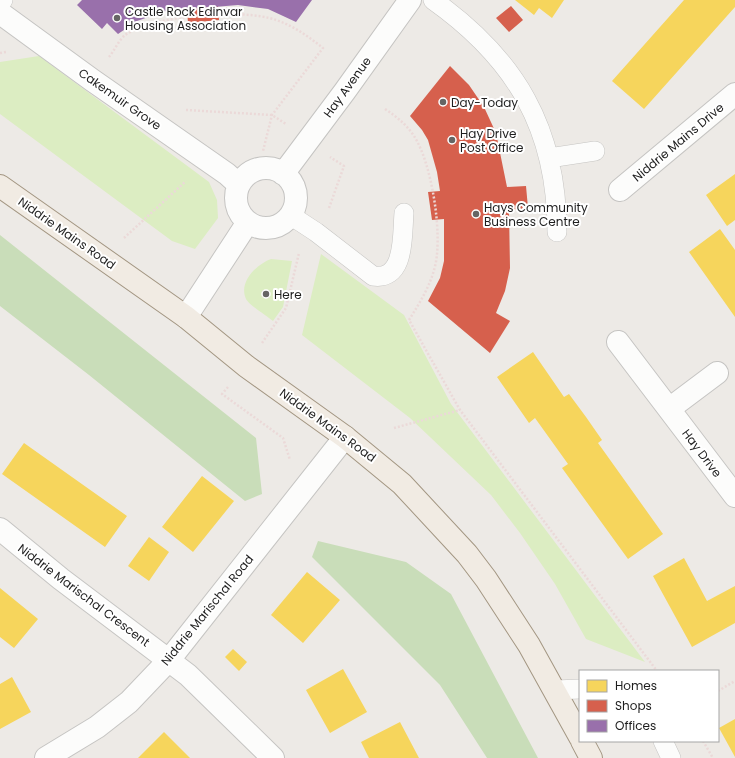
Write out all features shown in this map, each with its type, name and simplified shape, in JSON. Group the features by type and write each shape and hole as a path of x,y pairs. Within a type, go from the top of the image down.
{"main road":[{"name":"Niddrie Mains Road","path":"0,186 186,317 246,366 346,436 402,484 467,554 504,606 555,690 579,735"},
{"path":"583,742 591,758"}],"street":[{"name":"Hay Avenue","path":"283,174 410,0"},
{"name":"Cakemuir Grove","path":"0,13 92,80 161,127 239,185"},
{"name":"Niddrie Mains Drive","path":"620,190 735,94"},
{"path":"259,169 275,170 283,174 294,188 294,207 284,222 275,227 257,227 248,222 242,217 236,201 236,193 239,185 251,172 259,169"},
{"path":"186,317 248,222"},
{"name":"Hay Drive","path":"618,342 735,496"},
{"path":"669,409 717,373"},
{"name":"Niddrie Marischal Road","path":"46,758 96,727 129,702 169,660 346,436"},
{"name":"Niddrie Marischal Crescent","path":"0,529 61,579 188,675 273,758"}],"lane":[{"path":"0,4 3,0"},
{"path":"434,0 470,28 503,63 532,109 549,158 554,181 557,232"},
{"path":"549,158 595,151"},
{"path":"290,215 316,232 372,276 385,275 396,266 400,256 404,213"},
{"path":"555,690 579,689"},
{"path":"663,742 671,758"}],"path":[{"path":"92,80 124,36 142,26 170,18 238,14 257,15 276,20 302,32 323,48 272,115 259,169"},
{"path":"161,127 176,109 272,115 344,166 327,215 316,232 302,246 296,261 286,308 246,366 222,394 283,438 292,467 309,483"},
{"path":"385,109 403,121 415,137 424,154 432,190 437,227 437,256 434,270 410,320 460,410 656,670"},
{"path":"104,258 208,161"},
{"path":"394,428 460,410"},
{"path":"719,690 735,681"},
{"path":"704,742 712,758"}],"green space":[{"path":"39,56 209,182 217,200 218,218 195,249 172,241 0,114 0,62"},
{"path":"0,235 256,438 262,494 245,501 89,375 0,306"},
{"path":"321,254 404,315 451,404 645,662 586,639 555,584 520,533 491,495 410,418 302,335"},
{"path":"271,259 292,261 283,307 273,321 254,307 246,299 244,293 250,274 260,265"},
{"path":"318,541 406,562 451,594 538,758 487,758 440,685 312,557"}],"building: Homes":[{"path":"515,0 564,0 552,18 539,8 534,15"},
{"path":"684,0 735,0 735,7 644,109 612,81"},
{"path":"735,174 735,220 727,226 706,195"},
{"path":"720,229 735,250 735,317 689,252"},
{"path":"533,352 564,397 569,394 586,417 602,440 598,443 663,534 628,559 562,468 568,464 535,418 529,423 497,377"},
{"path":"24,443 127,516 105,547 2,474"},
{"path":"202,476 234,501 193,552 162,527"},
{"path":"149,537 169,552 149,581 128,566"},
{"path":"684,558 707,601 735,586 735,623 692,647 653,576"},
{"path":"307,572 340,600 303,643 271,615"},
{"path":"0,588 38,619 14,648 0,637"},
{"path":"233,649 247,662 239,671 225,657"},
{"path":"343,669 367,712 330,733 306,690"},
{"path":"12,677 31,712 0,729 0,684"},
{"path":"735,719 735,757 719,728"},
{"path":"400,722 419,758 369,758 361,742"},
{"path":"164,732 190,758 138,758"}],"building: Shops":[{"path":"218,6 219,20 188,23 187,9"},
{"path":"511,6 523,20 509,32 496,18"},
{"name":"Hays Community Business Centre","path":"450,66 469,85 484,107 496,133 507,187 526,186 528,208 509,210 510,268 505,291 496,313 510,321 490,353 428,301 440,278 444,261 444,219 432,220 428,192 440,191 437,172 428,140 410,116"}],"building: Offices":[{"name":"Castle Rock Edinvar Housing Association","path":"82,0 312,0 296,22 268,9 238,5 166,11 137,21 118,34 107,23 102,29 77,5"}],"place":[{"name":"Castle Rock Edinvar Housing Association","path":"117,18"},
{"name":"Day-Today","path":"443,102"},
{"name":"Hay Drive Post Office","path":"452,140"},
{"name":"Hays Community Business Centre","path":"476,214"},
{"name":"Here","path":"266,294"}]}
